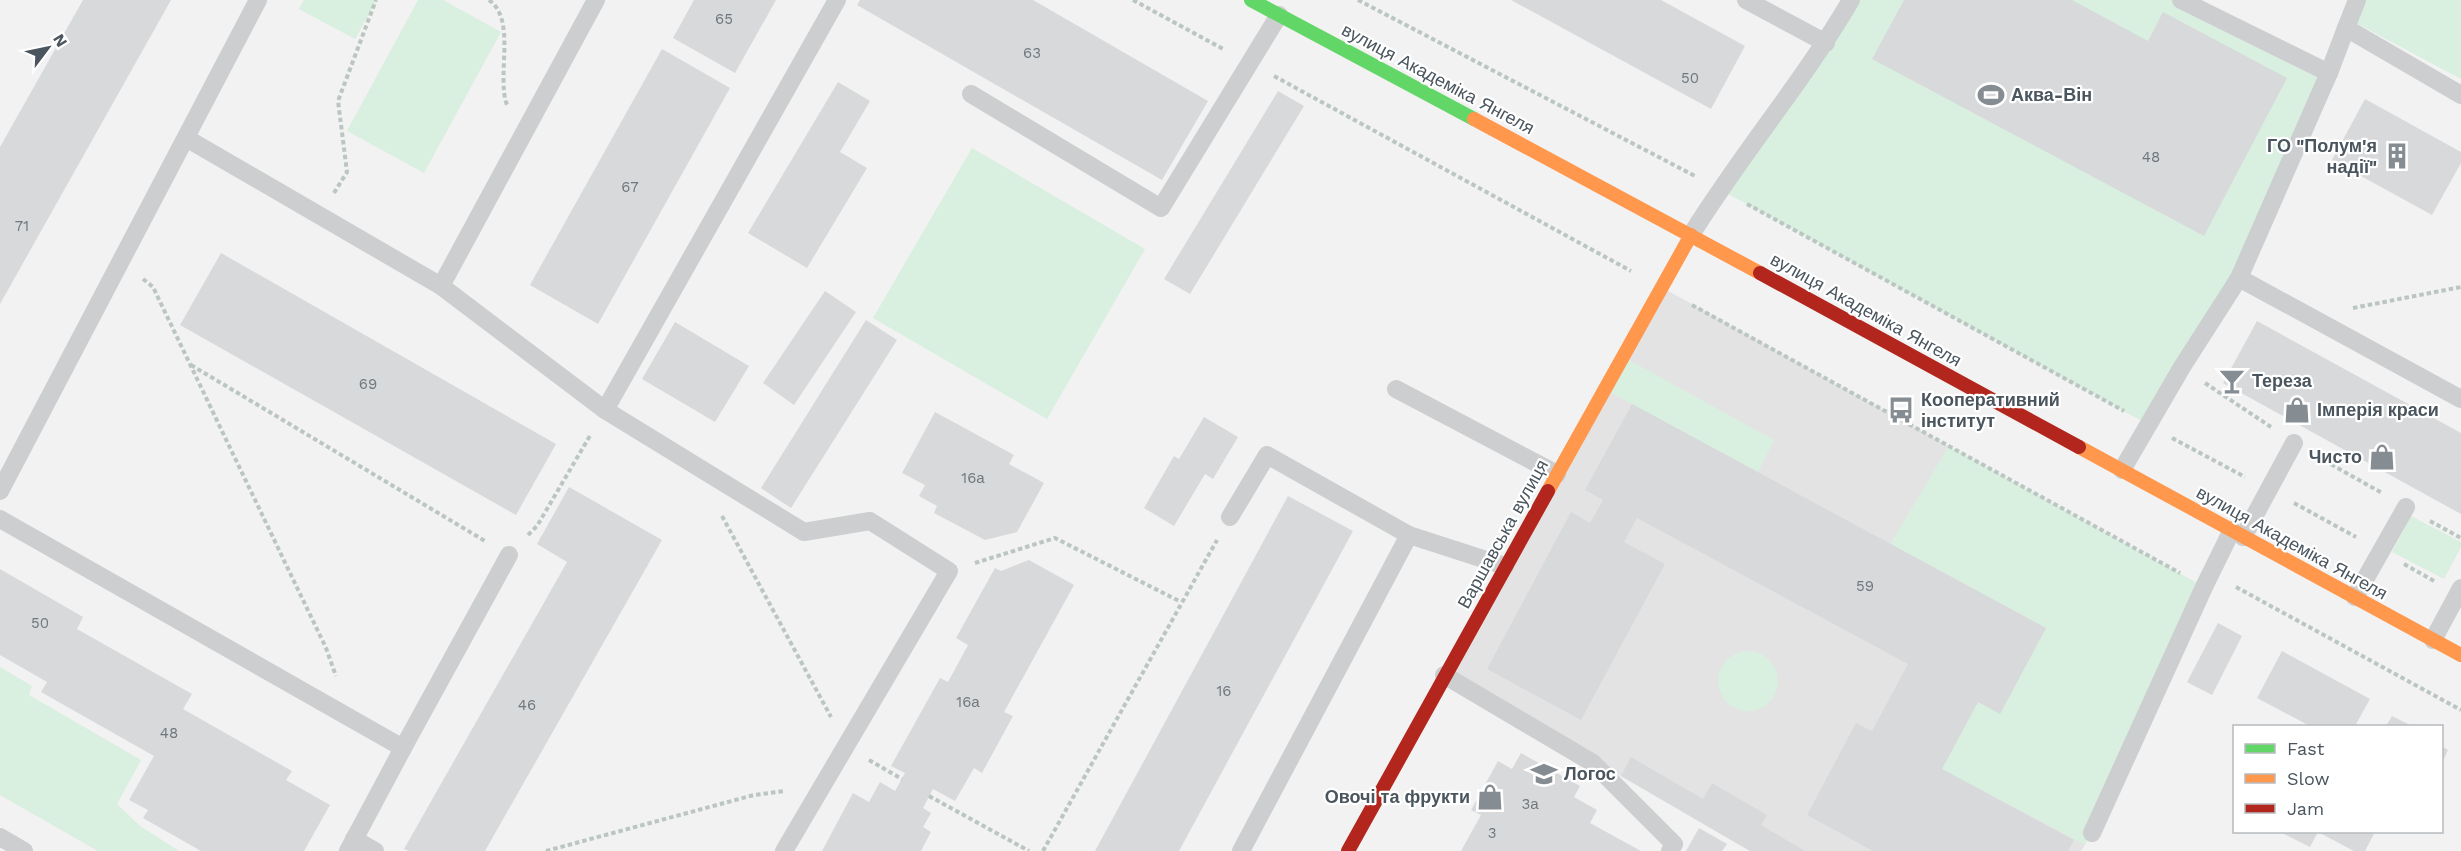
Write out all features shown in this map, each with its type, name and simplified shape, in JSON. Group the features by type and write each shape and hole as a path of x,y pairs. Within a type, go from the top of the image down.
{"main road":[{"name":"вулиця Академіка Янгеля","path":"1251,0 1691,235 2461,655"},
{"name":"Варшавська вулиця","path":"1348,851 1504,566 1691,235"}],"lane":[{"path":"0,490 258,0"},
{"path":"441,286 596,0"},
{"path":"605,411 837,0"},
{"path":"1746,0 1826,43"},
{"path":"1691,235 1719,189 1826,43 1851,0"},
{"path":"2181,0 2329,73"},
{"path":"2122,470 2182,367 2239,279 2329,73 2357,0"},
{"path":"971,94 1161,208 1279,15"},
{"path":"2346,28 2461,95"},
{"path":"186,138 441,286 605,411 804,532 870,521 949,571 784,851"},
{"path":"2239,279 2461,399"},
{"path":"1396,389 1557,474"},
{"path":"2092,833 2204,587 2238,533 2270,490 2294,443"},
{"path":"1230,517 1268,455 1409,535 1504,566"},
{"path":"2355,597 2406,507"},
{"path":"0,519 403,748"},
{"path":"1241,851 1409,535"},
{"path":"375,851 351,845 509,555"},
{"path":"2433,640 2459,591"},
{"path":"1444,675 1593,763 1674,844 1670,851"},
{"path":"0,837 24,851"}],"path":[{"path":"320,216 347,172 338,101 376,0"},
{"path":"489,0 495,4 504,32 503,93 521,139"},
{"path":"1133,0 1661,287 2204,587 2227,582 2461,710"},
{"path":"1358,0 1719,189 2149,425 2459,591"},
{"path":"120,263 153,287 326,648 353,721"},
{"path":"2309,317 2461,287"},
{"path":"191,365 509,555 537,526 605,411"},
{"path":"717,507 847,747 902,779"},
{"path":"1044,851 1230,517"},
{"path":"949,571 1055,538 1181,602"},
{"path":"546,851 754,795 822,787"},
{"path":"929,796 1029,851"}],"shaded area":[{"path":"1661,287 2204,587 2092,833 2081,851 1750,851 1621,776 1593,763 1444,675"}],"green space":[{"path":"304,0 377,0 355,39 299,9"},
{"path":"418,0 443,0 501,32 424,173 347,131"},
{"path":"1851,0 2182,0 2329,73 2239,278 2149,425 1719,189"},
{"path":"2365,0 2461,0 2461,79 2356,23"},
{"path":"972,148 1145,249 1047,419 873,318"},
{"path":"1622,356 1774,440 1758,472 1604,389"},
{"path":"1949,446 2204,587 2085,845 1942,769 1978,702 2000,713 2046,628 1890,544"},
{"path":"2411,516 2461,542 2461,547 2444,579 2392,552"},
{"path":"1748,651 1765,656 1773,664 1778,681 1773,698 1765,706 1748,711 1731,706 1723,698 1718,681 1723,664 1731,656"},
{"path":"0,667 32,686 29,695 141,760 117,804 140,826 179,851 98,851 0,795"}],"building":[{"path":"83,0 171,0 0,304 0,147"},
{"path":"694,0 776,0 735,73 673,38"},
{"path":"860,0 1033,0 1208,101 1162,180 857,5"},
{"path":"1511,0 1661,0 1745,46 1711,109"},
{"path":"1904,0 2072,0 2148,41 2163,12 2287,78 2204,236 1872,59"},
{"path":"662,49 730,88 598,324 530,285"},
{"path":"838,82 870,101 840,152 867,168 807,268 748,233"},
{"path":"1278,91 1304,106 1190,294 1164,279"},
{"name":"ГО \"Полум'я надії\"","path":"2365,99 2461,152 2461,163 2432,215 2332,160"},
{"path":"221,253 556,444 516,515 180,325"},
{"path":"825,291 856,312 794,405 763,383"},
{"path":"866,320 897,340 791,508 761,488"},
{"path":"2257,321 2461,433 2461,514 2223,383"},
{"path":"675,322 749,366 715,422 642,379"},
{"path":"1632,404 2046,628 2000,714 1978,702 1942,769 2074,840 2068,851 1873,851 1807,815 1856,723 1872,731 1908,664 1637,518 1624,542 1665,564 1581,720 1487,669 1571,512 1590,523 1603,500 1585,490"},
{"path":"935,412 1014,455 1009,464 1044,483 1017,532 985,540 934,513 937,506 919,496 925,485 902,473"},
{"path":"1204,417 1238,437 1213,479 1205,474 1174,526 1144,508 1174,456 1179,459"},
{"path":"569,487 662,540 485,851 409,851 404,849 567,562 537,544"},
{"path":"1288,496 1353,531 1179,851 1095,851"},
{"path":"1029,560 1074,585 1004,712 1013,716 982,773 974,768 955,801 933,789 923,808 931,813 923,827 931,832 921,851 822,851 853,793 869,802 880,782 895,791 905,773 891,766 940,678 948,682 968,645 956,638 995,568 1001,571"},
{"path":"0,569 83,617 77,629 192,694 183,709 292,771 286,780 330,805 304,851 201,851 143,818 148,810 129,800 154,756 41,692 47,682 0,655"},
{"path":"2218,623 2242,636 2212,695 2187,682"},
{"path":"2282,651 2370,699 2356,725 2308,725 2257,698"},
{"path":"2392,716 2410,725 2387,725"},
{"path":"2443,747 2448,750 2443,761"},
{"path":"1521,753 1580,786 1574,797 1597,810 1590,823 1641,851 1461,851 1481,815 1471,810 1498,761 1512,769"},
{"path":"1631,757 1703,799 1712,783 1767,815 1761,825 1805,851 1750,851 1621,776"},
{"path":"1699,828 1727,844 1722,851 1686,851"},
{"path":"2282,833 2317,833 2310,847"},
{"path":"2320,833 2374,833 2365,851 2354,851"}],"traffic: fast":[{"path":"1251,0 1474,119"}],"traffic: slow":[{"path":"1474,119 1760,273"},
{"path":"1548,491 1691,235"},
{"path":"2079,447 2461,655"}],"traffic: jam":[{"path":"1760,273 2079,447"},
{"path":"1348,851 1548,491"}],"place":[{"name":"Аква-Він","path":"1991,95"},
{"name":"ГО \"Полум'я надії\"","path":"2397,156"},
{"name":"Тереза","path":"2232,381"},
{"name":"Кооперативний інститут","path":"1901,410"},
{"name":"Імперія краси","path":"2297,410"},
{"name":"Чисто","path":"2382,457"},
{"name":"Логос","path":"1544,774"},
{"name":"Овочі та фрукти","path":"1490,797"}]}
